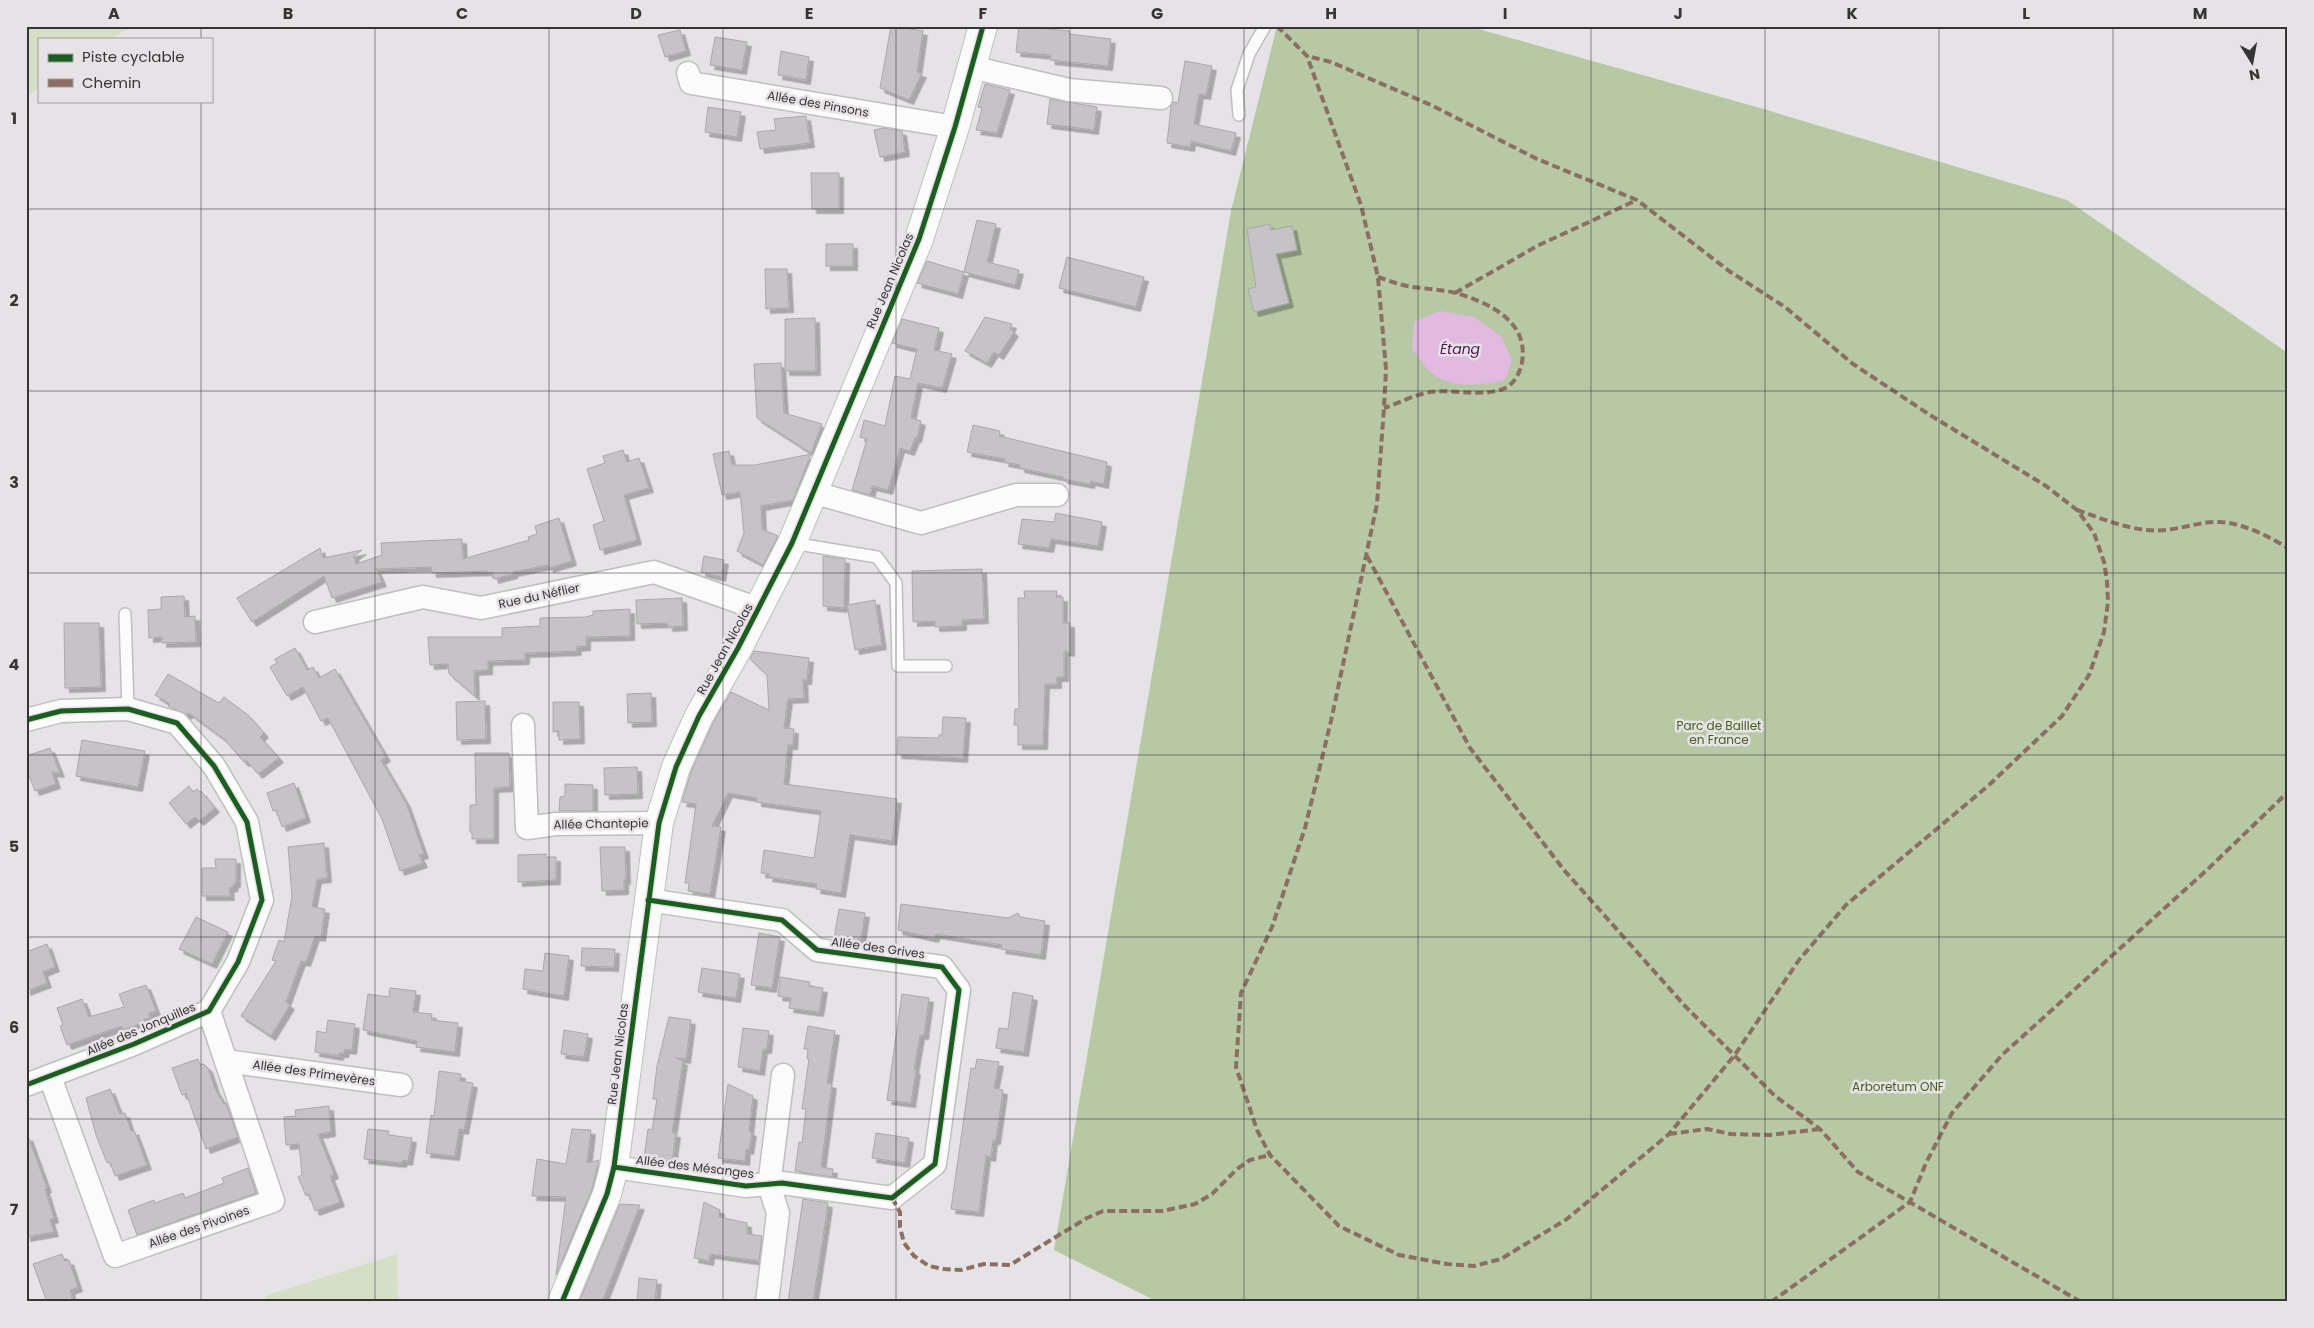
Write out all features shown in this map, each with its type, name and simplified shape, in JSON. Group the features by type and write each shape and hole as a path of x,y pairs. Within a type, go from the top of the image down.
{"street":[{"name":"Rue Jean Nicolas","path":"562,1302 607,1194 614,1167 659,823 676,767 699,716 759,609 792,543 919,240 955,127 983,26"},
{"path":"971,67 1069,90 1161,98"},
{"name":"Allée des Pinsons","path":"688,73 691,83 955,127"},
{"path":"812,492 921,522 1016,494 1057,494"},
{"name":"Rue du Néflier","path":"315,622 423,597 481,608 654,572 759,609"},
{"name":"Allée des Jonquilles","path":"26,720 60,711 128,709 177,723 214,766 247,822 262,900 238,962 209,1011 50,1078 26,1085"},
{"name":"Allée Chantepie","path":"523,725 527,828 556,824 659,823"},
{"name":"Allée des Grives","path":"648,900 782,920 817,950 942,967 959,990 935,1164 892,1198"},
{"name":"Allée des Pivoines","path":"50,1078 115,1256 272,1201 209,1011"},
{"name":"Allée des Primevères","path":"226,1061 401,1085"},
{"name":"Allée des Mésanges","path":"767,1302 778,1213 769,1185 783,1075"},
{"name":"Allée des Mésanges","path":"614,1167 746,1186 782,1183 892,1198"}],"lane":[{"path":"1239,115 1237,90 1249,54 1265,26"},
{"path":"792,543 877,557 896,583 898,666 946,666"},
{"path":"125,614 128,709"}],"green space":[{"path":"26,26 131,26 113,38 38,38 38,89 26,96"},
{"name":"Parc de Baillet en France","path":"1277,26 1468,26 1760,108 2067,200 2288,353 2288,1302 1158,1302 1054,1250 1231,211"},
{"path":"397,1254 398,1302 265,1302 265,1296"}],"water":[{"name":"Étang","path":"1440,311 1474,317 1501,336 1512,360 1505,380 1476,384 1456,384 1437,377 1429,371 1412,349 1414,322"}],"building":[{"path":"891,26 923,31 917,72 922,73 909,100 880,88"},
{"path":"1019,26 1069,31 1069,34 1111,39 1108,66 1050,60 1051,55 1016,52"},
{"path":"680,30 686,51 665,57 658,35"},
{"path":"715,37 747,42 742,70 710,65"},
{"path":"781,51 809,57 806,80 778,75"},
{"path":"1185,61 1212,66 1206,95 1199,94 1194,124 1236,133 1231,151 1191,141 1190,147 1167,143 1171,106 1173,102 1178,103"},
{"path":"985,84 1010,90 997,133 976,130 982,108 978,107"},
{"path":"1050,99 1097,107 1094,130 1047,124"},
{"path":"708,107 741,112 737,137 705,132"},
{"path":"806,116 810,143 760,149 757,132 776,130 774,119"},
{"path":"883,128 902,131 905,152 880,157 874,130"},
{"path":"811,173 839,173 839,209 812,209"},
{"path":"977,220 996,224 987,262 1019,270 1015,285 964,272"},
{"path":"1270,224 1271,230 1292,226 1297,250 1276,254 1289,303 1254,312 1248,289 1256,287 1247,229"},
{"path":"826,244 853,244 853,266 826,266"},
{"path":"1067,257 1144,277 1136,307 1059,288"},
{"path":"927,261 964,272 958,294 917,283"},
{"path":"765,269 787,269 789,308 766,309"},
{"path":"985,317 1012,324 1010,329 1014,332 999,355 994,352 987,363 965,351"},
{"path":"815,318 816,371 785,371 785,319"},
{"path":"902,319 939,328 934,350 952,354 942,388 918,383 911,418 921,421 917,438 915,438 910,451 900,448 888,490 872,486 870,495 852,490 867,439 860,437 864,420 885,426 895,376 910,379 917,349 892,343"},
{"path":"781,363 784,413 822,424 811,453 757,418 754,364"},
{"path":"973,425 1000,431 999,436 1107,462 1104,484 1091,481 1090,484 1063,479 1063,477 1020,468 1020,465 1004,462 1005,459 967,452"},
{"path":"623,450 627,462 639,458 649,488 624,495 637,540 600,550 593,525 604,521 587,469 605,463 603,456"},
{"path":"729,451 732,465 755,465 811,454 793,500 761,506 762,529 778,536 763,565 737,551 744,533 740,492 722,495 713,454"},
{"path":"1056,513 1102,522 1098,546 1051,539 1049,548 1018,544 1022,519 1054,522"},
{"path":"559,518 572,561 549,568 548,565 513,572 513,574 494,579 492,572 488,573 487,571 432,573 431,567 376,569 382,582 332,598 324,576 252,622 237,598 320,548 323,558 362,550 354,556 356,564 382,555 381,543 462,539 463,559 529,540 528,537 537,534 535,526"},
{"path":"704,556 724,560 721,577 701,572"},
{"path":"823,556 845,559 844,608 823,606"},
{"path":"982,569 984,619 962,620 962,626 935,627 935,621 913,622 912,571"},
{"path":"1024,591 1057,591 1056,597 1063,597 1063,623 1070,623 1070,652 1064,651 1064,677 1057,677 1057,684 1045,684 1043,745 1018,745 1018,725 1014,725 1015,709 1019,709 1018,598 1025,598"},
{"path":"184,596 185,617 195,616 196,642 162,643 162,637 149,638 148,610 161,609 161,597"},
{"path":"682,598 683,626 668,627 668,623 637,624 636,600"},
{"path":"875,600 882,645 855,650 847,605"},
{"path":"630,609 630,636 586,637 586,646 576,647 577,651 525,653 525,660 488,661 488,670 474,671 475,696 449,674 448,664 430,665 428,637 502,637 502,628 540,626 540,618 586,617 593,615 593,611"},
{"path":"64,623 99,623 101,687 65,688"},
{"path":"295,648 307,670 313,667 319,678 335,669 386,757 381,760 406,803 424,854 419,855 423,863 400,871 382,819 328,718 321,721 303,687 287,696 270,667 277,663 275,659"},
{"path":"754,651 809,658 807,680 803,680 804,698 788,699 784,728 794,729 793,745 788,745 784,784 897,799 892,841 850,835 841,893 816,889 817,884 768,877 769,874 761,873 764,850 814,858 821,811 757,802 757,798 728,793 712,826 721,827 710,894 688,891 689,883 685,883 696,804 682,802 691,772 713,723 731,692 769,710 767,675 750,659"},
{"path":"168,674 219,703 224,697 248,715 264,733 260,737 279,758 258,774 247,761 244,762 224,739 189,713 187,715 168,706 170,704 155,695"},
{"path":"651,693 652,722 628,723 627,694"},
{"path":"485,701 486,739 457,740 456,702"},
{"path":"553,702 579,702 580,739 559,740 559,731 553,732"},
{"path":"943,717 966,718 963,758 897,754 898,737 939,738 939,735 942,735"},
{"path":"82,740 145,751 138,787 76,776"},
{"path":"50,748 60,773 52,772 56,784 35,791 26,768 26,756"},
{"path":"475,753 509,753 510,787 494,788 494,839 472,839 472,833 470,832 470,805 476,805"},
{"path":"637,767 638,794 605,795 604,768"},
{"path":"294,783 306,818 282,827 276,810 273,811 267,793"},
{"path":"565,784 593,785 593,811 559,811 560,797 565,796"},
{"path":"189,786 193,792 197,789 201,791 215,808 199,821 195,817 186,824 169,803"},
{"path":"324,843 327,878 317,879 312,907 325,909 321,937 315,936 306,962 301,961 286,1002 290,1005 271,1036 241,1016 276,961 272,960 279,940 284,942 292,896 288,847"},
{"path":"600,847 625,847 626,880 624,880 624,890 602,891"},
{"path":"546,854 546,857 556,857 556,880 518,882 518,855"},
{"path":"215,859 236,859 236,883 234,883 233,887 229,888 230,896 202,896 202,868 216,868"},
{"path":"901,904 1008,918 1018,913 1020,917 1045,921 1041,955 1001,949 1002,945 936,934 934,938 898,930"},
{"path":"839,909 865,913 861,939 858,939 858,942 834,939"},
{"path":"196,917 228,932 212,964 179,949"},
{"path":"759,933 780,937 772,988 751,985"},
{"path":"47,944 55,967 43,972 47,983 26,991 26,952"},
{"path":"582,948 615,949 614,967 581,966"},
{"path":"545,953 569,956 564,996 523,989 525,969 543,971"},
{"path":"702,968 740,974 736,998 698,992"},
{"path":"780,977 810,982 809,986 823,988 819,1012 789,1008 791,998 778,996"},
{"path":"146,985 156,1011 149,1013 150,1018 144,1019 145,1022 123,1030 122,1026 67,1045 60,1026 63,1025 57,1008 82,999 89,1017 124,1007 119,994"},
{"path":"390,988 416,991 413,1012 432,1014 431,1020 458,1023 455,1052 416,1047 417,1041 363,1030 368,994 389,997"},
{"path":"1013,992 1033,996 1024,1052 996,1048 999,1028 1008,1029"},
{"path":"902,994 929,998 924,1035 920,1035 914,1070 916,1070 911,1103 887,1100"},
{"path":"669,1017 691,1020 686,1059 675,1058 683,1061 672,1133 676,1133 672,1162 644,1158 648,1129 652,1130 657,1099 653,1099 657,1066"},
{"path":"328,1020 355,1024 352,1050 345,1049 344,1053 339,1053 339,1056 315,1052 317,1031 326,1033"},
{"path":"808,1026 835,1031 827,1083 832,1084 821,1167 833,1169 832,1177 795,1171 799,1142 802,1143 806,1109 802,1109 809,1059 807,1059 808,1049 804,1049"},
{"path":"743,1028 769,1031 767,1049 763,1049 760,1071 738,1067"},
{"path":"564,1030 588,1034 584,1057 561,1054"},
{"path":"198,1059 200,1065 204,1064 208,1068 215,1089 224,1104 226,1103 238,1137 206,1149 186,1093 182,1095 172,1068"},
{"path":"977,1059 999,1062 994,1088 1003,1090 996,1140 993,1140 991,1157 986,1156 979,1212 951,1209 971,1068 975,1069"},
{"path":"439,1071 461,1074 460,1081 473,1083 464,1130 459,1129 455,1156 426,1153 431,1115 434,1116"},
{"path":"728,1084 753,1096 749,1131 752,1132 749,1150 746,1149 745,1161 718,1158"},
{"path":"110,1089 120,1114 125,1113 131,1131 134,1130 147,1165 115,1176 110,1162 107,1163 96,1135 86,1098"},
{"path":"329,1106 331,1132 318,1134 334,1174 330,1176 340,1202 315,1211 309,1194 306,1196 298,1177 302,1175 299,1144 286,1145 284,1117 296,1116 295,1110"},
{"path":"368,1129 389,1131 388,1135 412,1138 408,1161 403,1160 402,1163 364,1159"},
{"path":"572,1129 591,1130 587,1163 599,1160 592,1189 556,1275 566,1197 532,1196 537,1159 566,1164"},
{"path":"876,1133 909,1138 905,1163 872,1158"},
{"path":"28,1136 47,1188 45,1189 54,1218 50,1220 54,1232 26,1237 26,1137"},
{"path":"248,1168 256,1193 137,1235 128,1210 154,1200 155,1203 183,1193 185,1198 224,1183 222,1178"},
{"path":"803,1199 828,1203 827,1211 813,1302 788,1302"},
{"path":"704,1202 720,1210 719,1217 747,1223 747,1234 762,1236 759,1261 710,1254 709,1261 694,1258"},
{"path":"620,1204 640,1205 602,1302 579,1302"},
{"path":"62,1254 65,1261 69,1260 78,1287 70,1290 73,1302 47,1302 33,1264"},
{"path":"639,1278 657,1280 655,1302 637,1302"}],"marked path":[{"path":"1277,26 1307,56 1361,205 1378,277 1386,369 1377,504 1331,721 1305,828 1272,927 1241,993 1236,1067 1257,1130 1270,1155 1339,1226 1399,1255 1447,1264 1474,1266 1501,1259 1567,1219 1669,1134 1734,1056 1799,960 1846,905 1988,786 2062,716 2089,675 2104,632 2108,602 2107,581 2104,562 2094,533 2077,510 2046,486 1930,415 1853,364 1785,307 1729,271 1637,200 1537,159 1431,105 1331,62 1307,56"},
{"path":"1455,293 1539,245 1637,200"},
{"path":"1378,277 1407,286 1456,293 1481,302 1493,308 1513,325 1519,335 1523,348 1520,370 1513,382 1503,389 1476,393 1431,392 1384,408"},
{"path":"2077,510 2121,525 2147,530 2166,530 2211,522 2229,523 2255,531 2288,548"},
{"path":"1367,556 1470,748 1564,870 1685,1006 1775,1096 1820,1129 1858,1172 2081,1302"},
{"path":"1771,1302 1910,1202 1926,1163 1952,1113 2002,1055 2208,869 2288,792"},
{"path":"1669,1134 1707,1129 1731,1134 1770,1135 1820,1129"},
{"path":"892,1198 900,1212 900,1227 904,1243 914,1256 929,1266 961,1270 984,1264 1010,1265 1087,1218 1103,1211 1162,1211 1195,1204 1212,1194 1237,1169 1250,1160 1270,1155"}],"cycle path":[{"path":"562,1302 607,1194 614,1167 659,823 676,767 699,716 738,648 792,543 919,239 955,127 983,26"},
{"path":"26,720 61,711 128,709 177,723 214,766 247,822 262,900 238,962 209,1011 134,1044 26,1085"},
{"path":"614,1167 746,1186 782,1183 892,1198 935,1164 959,990 942,967 817,950 782,920 648,900"}],"park label":[{"name":"Arboretum ONF","path":"1898,1087"}]}
